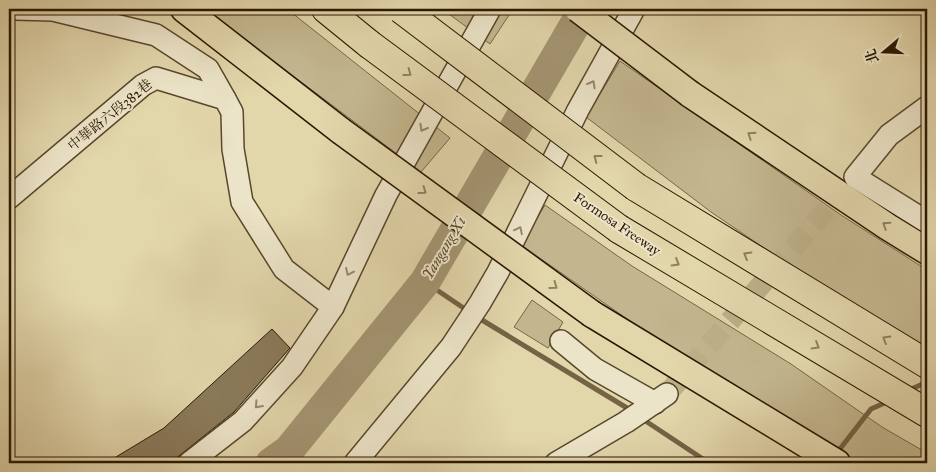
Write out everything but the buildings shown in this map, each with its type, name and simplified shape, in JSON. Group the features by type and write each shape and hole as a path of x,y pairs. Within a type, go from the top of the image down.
{"highway":[{"name":"Formosa Freeway","path":"326,9 369,44 619,229 908,401"},
{"path":"400,9 636,187 927,364"}],"main road":[{"path":"184,9 341,131 592,314 833,461"},
{"path":"578,9 690,94 888,227 927,251"}],"street":[{"path":"15,9 53,10 156,35 208,69 232,112 233,149 242,202 284,269 333,307"},
{"path":"189,463 244,421 292,367 333,307 386,195 490,9"},
{"path":"356,463 393,420 463,330 480,303 498,272 578,110 634,9"},
{"name":"中華路六段382巷","path":"9,198 143,85 156,78 224,99"},
{"path":"927,107 889,135 855,177 927,222"},
{"path":"556,463 661,399 595,369 562,341"}],"path":[{"path":"927,58 927,66"}],"shaded area":[{"path":"204,9 287,9 450,138 421,172"},
{"path":"442,9 513,9 490,44"},
{"path":"620,61 841,215 927,270 927,347 792,267 711,212 586,117"},
{"path":"545,205 632,266 791,364 882,427 927,453 927,463 855,463 663,344 521,245"},
{"path":"532,300 563,322 548,348 514,327"}],"waterway":[{"name":"Yangang Xi","path":"271,463 289,450 425,282 584,9"},
{"path":"425,282 468,311"},
{"path":"477,317 632,411"},
{"path":"907,391 927,382"},
{"path":"836,454 871,409 889,401"},
{"path":"641,418 709,463"}],"tunnel":[{"path":"667,394 850,182"}]}
